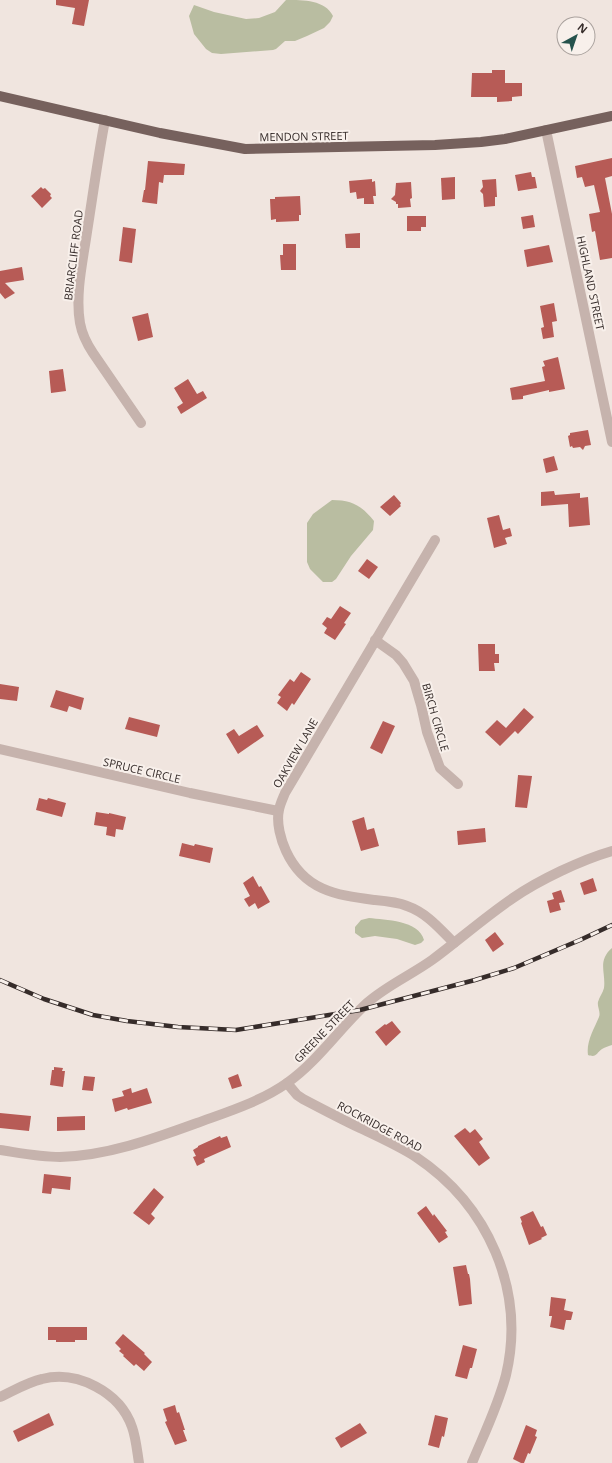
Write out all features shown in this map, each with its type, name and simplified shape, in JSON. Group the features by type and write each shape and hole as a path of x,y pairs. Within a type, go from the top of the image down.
{"main road":[{"name":"MENDON STREET","path":"0,96 160,133 245,149 435,145 505,139 612,116"}],"street":[{"name":"BRIARCLIFF ROAD","path":"105,120 83,256 79,298 80,322 90,348 141,423"},
{"name":"HIGHLAND STREET","path":"546,130 612,442"},
{"name":"OAKVIEW LANE","path":"435,540 285,793 278,811 279,829 284,846 291,862 302,876 314,885 336,894 407,906 430,919 454,943"},
{"name":"BIRCH CIRCLE","path":"375,640 396,655 403,663 414,681 422,704 427,732 440,768 458,784"},
{"name":"SPRUCE CIRCLE","path":"0,749 211,798 278,811"},
{"name":"GREENE STREET","path":"0,1150 61,1157 113,1150 172,1132 229,1112 265,1095 287,1083 323,1051 344,1026 368,1002 415,972 513,898 530,887 579,863 612,851"},
{"name":"ROCKRIDGE ROAD","path":"287,1083 297,1095 303,1099 395,1145 430,1167 454,1187 465,1200 482,1224 493,1244 507,1290 511,1312 509,1355 501,1392 472,1463"},
{"path":"0,1397 42,1379 57,1377 73,1378 98,1387 111,1396 126,1414 132,1427 139,1463"}],"green space":[{"path":"286,0 300,0 319,4 325,7 333,16 324,28 295,41 285,41 276,49 221,54 212,53 206,49 194,34 189,16 194,5 214,12 246,19 259,18 275,12"},
{"path":"332,500 345,501 356,505 365,511 374,521 373,530 351,556 336,579 332,582 323,582 310,569 307,562 307,523 313,514"},
{"path":"369,918 401,922 409,925 416,928 421,933 424,940 415,945 397,939 375,936 362,938 355,933 355,927 361,920"},
{"path":"612,948 612,1045 591,1056 588,1055 588,1045 599,1015 598,1002 604,988 603,962 607,953"}],"building":[{"path":"56,0 89,0 84,26 72,24 75,8 56,5"},
{"path":"492,70 505,70 505,83 522,83 522,96 512,97 512,101 497,102 497,97 471,97 472,73 492,73"},
{"path":"612,158 612,176 605,178 612,214 612,258 600,260 595,231 592,232 589,214 600,212 594,185 585,187 582,177 577,178 575,166"},
{"path":"148,161 185,164 184,175 164,175 163,183 159,182 157,204 142,202 145,190"},
{"path":"531,172 532,177 535,177 537,188 518,191 515,175"},
{"path":"455,177 455,199 442,200 441,178"},
{"path":"372,179 372,182 375,181 376,196 373,196 374,204 364,204 364,198 357,199 356,192 350,193 349,181"},
{"path":"496,179 497,197 495,197 495,206 484,207 483,194 480,191 483,187 482,180"},
{"path":"411,182 411,207 398,208 398,204 391,199 395,195 396,183"},
{"path":"41,187 43,189 45,188 51,194 50,196 52,198 42,208 31,196"},
{"path":"300,196 301,215 299,215 299,221 276,222 276,219 271,220 270,199 275,199 275,197"},
{"path":"533,215 535,227 523,229 521,217"},
{"path":"407,216 426,216 426,227 421,227 421,231 407,231"},
{"path":"123,227 136,229 132,263 119,261"},
{"path":"360,233 360,248 346,248 345,234"},
{"path":"283,244 296,244 296,270 281,270 280,255 283,255"},
{"path":"549,245 553,262 527,267 524,250"},
{"path":"22,267 24,280 5,283 15,293 5,299 0,293 0,271"},
{"path":"554,303 557,321 552,322 554,337 543,339 541,328 544,327 540,306"},
{"path":"148,313 153,337 138,341 132,317"},
{"path":"558,357 565,389 549,392 549,390 523,396 523,399 512,400 510,388 545,381 542,367 545,366 543,361"},
{"path":"63,369 66,391 51,393 49,371"},
{"path":"188,379 197,394 203,391 207,398 181,414 177,407 183,403 174,388"},
{"path":"588,430 591,445 585,446 583,450 580,447 570,447 568,436 570,433"},
{"path":"554,456 558,470 546,473 543,459"},
{"path":"554,491 555,495 580,493 580,498 588,497 590,525 569,527 568,504 541,506 541,492"},
{"path":"394,495 401,503 401,506 390,516 380,507"},
{"path":"499,515 503,530 510,528 512,536 505,538 507,544 494,548 487,518"},
{"path":"367,559 378,567 369,579 358,571"},
{"path":"340,606 351,613 344,623 346,624 335,640 324,633 327,628 322,624 327,617 331,619"},
{"path":"478,644 495,644 495,654 499,654 499,663 494,663 495,671 479,671"},
{"path":"301,672 311,679 294,705 292,703 287,711 277,703 281,697 278,695 290,679 294,682"},
{"path":"0,684 19,687 17,701 0,699"},
{"path":"56,690 84,698 81,710 69,706 67,712 50,707"},
{"path":"524,708 534,717 518,734 515,731 500,746 485,732 497,720 506,728"},
{"path":"129,717 160,725 157,737 125,729"},
{"path":"383,721 395,726 382,754 370,748"},
{"path":"257,725 264,736 238,754 226,734 234,729 239,736"},
{"path":"518,775 532,776 527,808 515,807"},
{"path":"39,798 47,800 48,798 66,803 62,817 36,810"},
{"path":"96,812 126,817 123,830 116,829 115,837 106,835 107,827 94,825"},
{"path":"364,817 367,830 374,828 379,846 361,851 352,821"},
{"path":"485,828 486,842 458,845 457,831"},
{"path":"182,843 213,848 210,863 179,856"},
{"path":"253,876 259,887 261,886 270,902 258,909 255,903 249,907 244,899 250,896 243,883"},
{"path":"593,878 597,891 584,895 580,883"},
{"path":"561,890 565,902 559,903 561,910 550,913 547,901 554,899 552,893"},
{"path":"495,932 504,944 493,952 485,940"},
{"path":"392,1021 401,1032 386,1046 375,1032 385,1024 386,1025"},
{"path":"54,1067 63,1068 62,1071 65,1071 63,1087 50,1085 52,1070 54,1070"},
{"path":"238,1074 242,1086 232,1089 228,1078"},
{"path":"84,1076 95,1077 93,1091 82,1090"},
{"path":"131,1088 132,1093 147,1088 152,1103 115,1112 112,1099 124,1096 122,1091"},
{"path":"0,1113 31,1116 29,1131 0,1128"},
{"path":"85,1116 85,1130 57,1131 57,1117"},
{"path":"465,1128 470,1133 475,1129 483,1139 479,1142 490,1158 479,1166 454,1136"},
{"path":"220,1136 221,1138 227,1136 231,1147 204,1159 205,1162 197,1166 193,1157 196,1156 193,1150 198,1146"},
{"path":"44,1174 71,1177 70,1190 52,1188 51,1194 42,1193"},
{"path":"154,1188 164,1197 151,1214 155,1218 149,1225 133,1213"},
{"path":"426,1206 447,1231 445,1232 448,1237 439,1243 417,1213"},
{"path":"533,1211 547,1235 529,1245 520,1217"},
{"path":"466,1265 470,1279 472,1304 459,1306 453,1267"},
{"path":"551,1297 566,1299 564,1310 573,1312 571,1320 566,1320 564,1330 550,1327 552,1316 549,1316"},
{"path":"48,1327 87,1327 87,1340 75,1340 75,1342 56,1342 56,1340 48,1340"},
{"path":"123,1334 145,1353 144,1354 152,1362 144,1371 136,1364 134,1366 119,1351 121,1349 115,1343"},
{"path":"463,1345 477,1349 472,1368 470,1368 467,1379 455,1376"},
{"path":"175,1405 185,1430 183,1430 187,1441 175,1445 165,1422 167,1421 163,1409"},
{"path":"49,1413 54,1425 18,1442 13,1431"},
{"path":"435,1415 448,1418 444,1437 442,1436 439,1448 428,1445"},
{"path":"360,1423 367,1433 341,1448 335,1438"},
{"path":"526,1425 537,1430 535,1436 537,1437 530,1454 528,1453 524,1463 521,1463 513,1459"}],"railway":[{"path":"0,980 44,999 93,1015 178,1027 236,1030 360,1010 475,980 514,968 612,925"}]}
